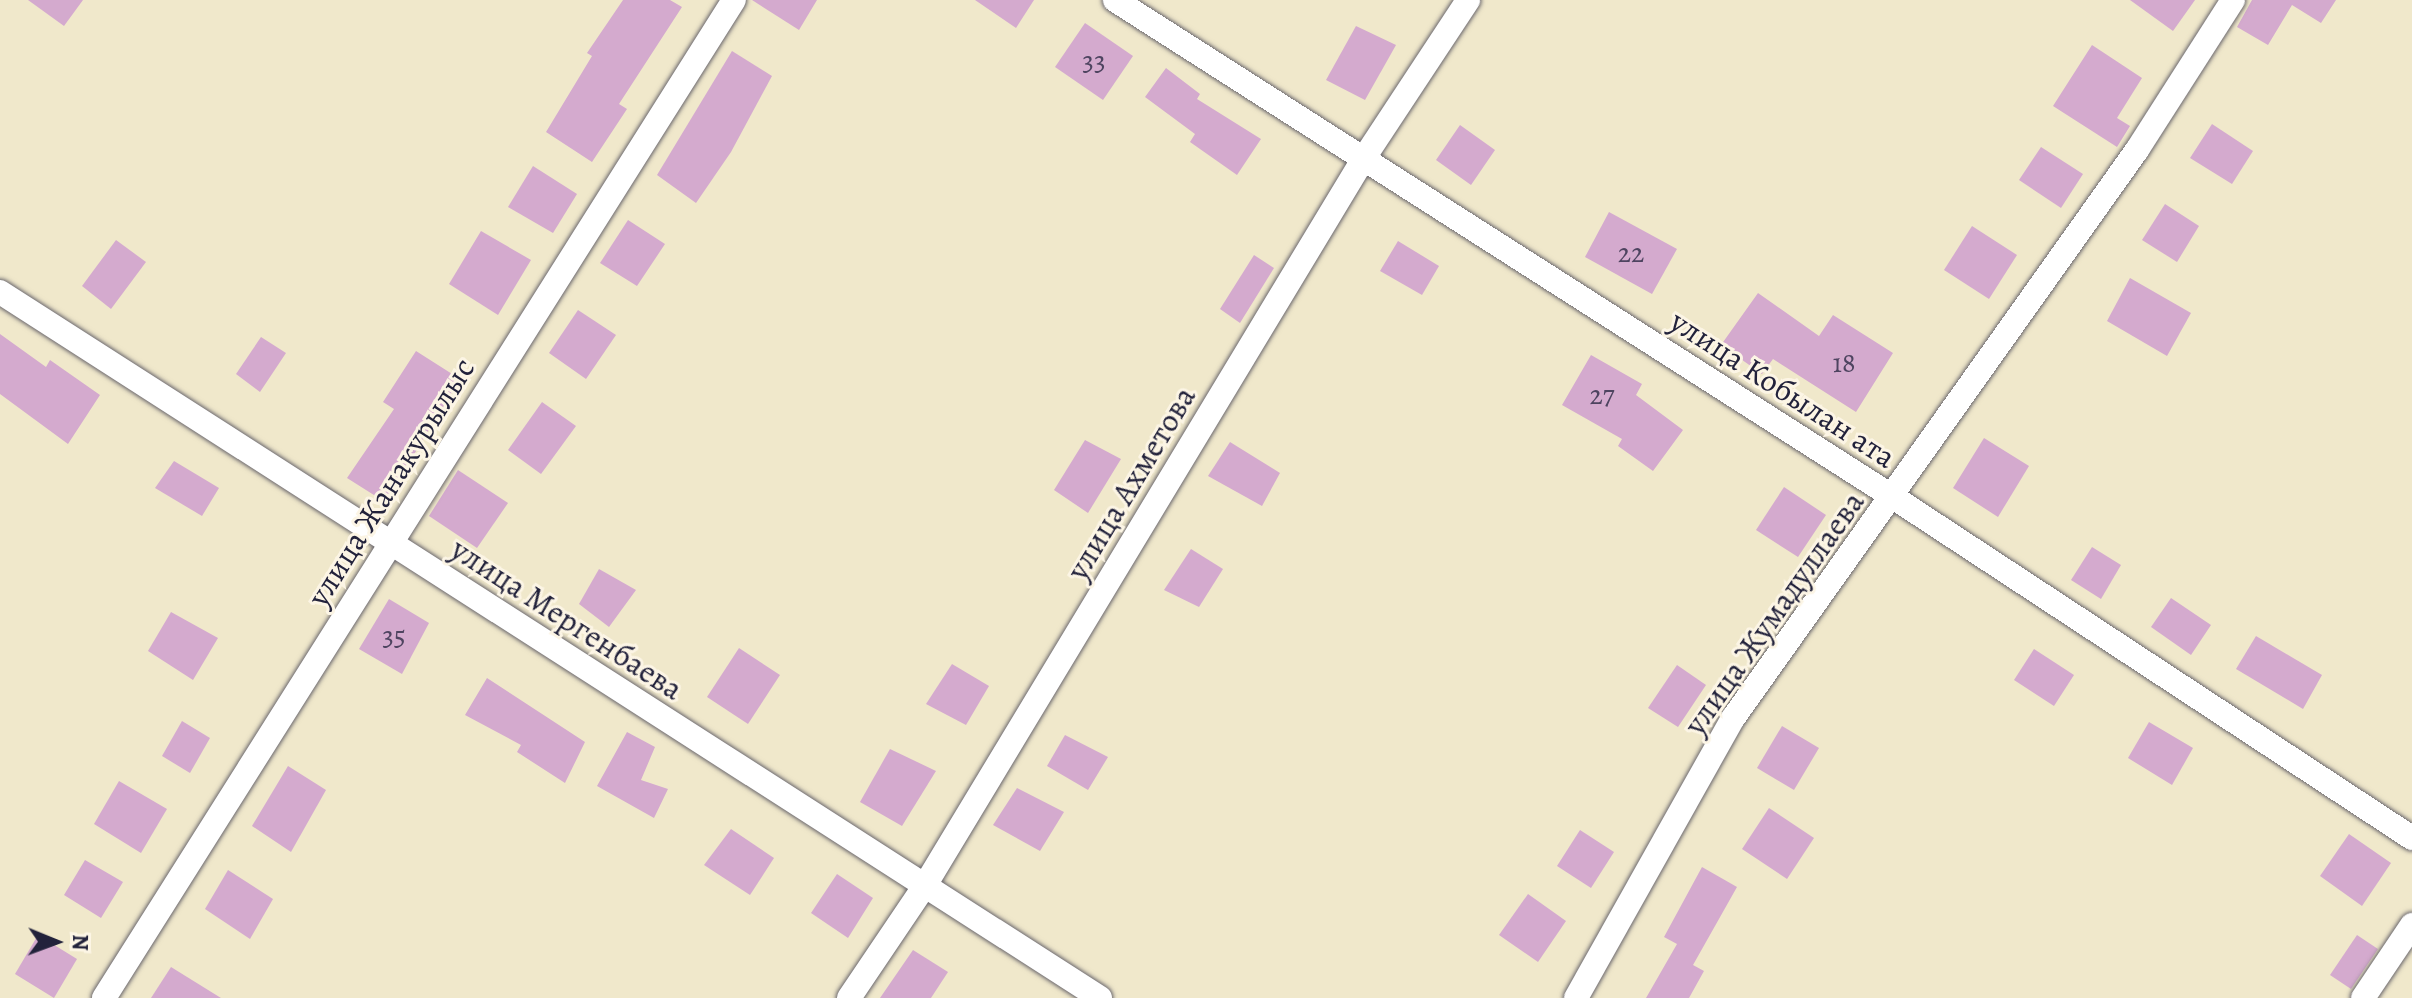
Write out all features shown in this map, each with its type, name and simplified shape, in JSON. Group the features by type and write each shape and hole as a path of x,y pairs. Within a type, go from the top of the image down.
{"street":[{"name":"улица Жанакурылыс","path":"104,998 734,0"},
{"name":"улица Кобылан ата","path":"1115,0 1893,497 2412,838"},
{"name":"улица Ахметова","path":"849,998 924,887 1364,158 1468,0"},
{"name":"улица Жумадуллаева","path":"1576,998 1734,717 2137,150 2233,0"},
{"name":"улица Мергенбаева","path":"0,292 1100,998"},
{"path":"2363,998 2412,925"}],"building":[{"path":"28,0 83,0 64,26"},
{"path":"623,0 670,0 682,7 619,104 627,109 592,162 546,132 592,56 587,53"},
{"path":"752,0 817,0 799,30"},
{"path":"975,0 1034,0 1016,28"},
{"path":"2130,0 2195,0 2173,31"},
{"path":"2252,0 2336,0 2321,23 2292,5 2268,45 2237,27"},
{"path":"1085,23 1133,56 1103,100 1055,67"},
{"path":"1356,26 1396,45 1365,100 1326,80"},
{"path":"2092,45 2142,78 2117,118 2130,126 2117,147 2053,106"},
{"path":"732,51 772,76 731,152 696,203 657,175"},
{"path":"1166,68 1200,94 1197,99 1261,139 1237,175 1190,142 1195,134 1145,97"},
{"path":"2212,124 2253,151 2232,184 2190,158"},
{"path":"1460,125 1495,150 1471,185 1436,160"},
{"path":"2041,147 2083,174 2061,208 2019,180"},
{"path":"533,166 577,194 553,233 508,207"},
{"path":"2165,204 2199,226 2177,262 2142,240"},
{"path":"1609,212 1677,249 1652,294 1585,257"},
{"path":"628,220 665,244 637,286 600,263"},
{"path":"1972,226 2017,255 1989,299 1944,270"},
{"path":"481,231 531,260 498,315 449,284"},
{"path":"116,240 146,262 111,309 82,286"},
{"path":"1398,241 1439,266 1422,295 1380,271"},
{"path":"1254,255 1274,268 1240,323 1220,309"},
{"path":"2130,278 2191,313 2167,356 2107,321"},
{"path":"1758,293 1819,336 1833,315 1893,353 1856,412 1773,359 1762,374 1721,345"},
{"path":"578,310 616,335 586,379 549,353"},
{"path":"0,334 46,367 50,360 100,395 68,444 0,394"},
{"path":"261,337 286,353 260,392 236,374"},
{"path":"416,351 460,379 385,502 347,478 394,409 383,402"},
{"path":"1591,355 1642,384 1636,395 1683,430 1653,471 1618,446 1622,439 1562,405"},
{"path":"542,402 576,426 541,474 508,450"},
{"path":"1984,438 2029,466 1998,517 1953,488"},
{"path":"1085,440 1121,459 1088,513 1054,490"},
{"path":"1230,442 1280,473 1262,506 1208,476"},
{"path":"174,461 219,488 202,516 155,488"},
{"path":"458,470 508,503 477,548 429,516"},
{"path":"1784,487 1826,515 1798,557 1756,530"},
{"path":"2092,547 2121,565 2101,599 2071,580"},
{"path":"1191,549 1223,569 1199,607 1164,590"},
{"path":"599,569 636,590 609,627 579,604"},
{"path":"2171,598 2211,625 2191,655 2151,627"},
{"path":"389,599 429,623 402,674 359,649"},
{"path":"171,612 218,638 193,680 148,651"},
{"path":"2256,636 2322,675 2303,709 2236,669"},
{"path":"739,648 780,675 748,724 707,697"},
{"path":"2034,649 2074,675 2054,706 2014,680"},
{"path":"952,664 989,686 966,725 926,704"},
{"path":"1677,665 1706,685 1678,727 1648,708"},
{"path":"487,678 585,742 565,783 517,752 521,745 465,715"},
{"path":"182,721 210,738 190,773 162,756"},
{"path":"2149,722 2193,748 2172,785 2128,758"},
{"path":"1782,726 1819,748 1794,790 1757,768"},
{"path":"627,732 655,747 641,780 668,789 654,818 597,786"},
{"path":"1065,735 1108,757 1088,790 1047,766"},
{"path":"890,749 936,771 902,826 860,802"},
{"path":"288,766 326,790 291,852 252,826"},
{"path":"119,781 167,809 141,853 94,824"},
{"path":"1017,788 1064,812 1040,851 993,825"},
{"path":"1769,808 1814,838 1787,879 1742,849"},
{"path":"731,829 774,858 750,895 704,865"},
{"path":"1580,830 1614,852 1591,888 1557,866"},
{"path":"2349,834 2391,863 2362,906 2320,876"},
{"path":"85,860 123,882 101,918 64,895"},
{"path":"1702,867 1737,887 1693,965 1704,971 1689,998 1646,998 1677,944 1664,937"},
{"path":"228,870 273,899 250,939 205,909"},
{"path":"837,874 873,898 848,938 811,913"},
{"path":"1528,894 1566,921 1538,962 1499,935"},
{"path":"38,935 77,959 54,998 15,974"},
{"path":"2357,935 2378,949 2351,989 2330,975"},
{"path":"913,950 948,972 931,998 880,998"},
{"path":"171,967 221,998 151,998"}]}
